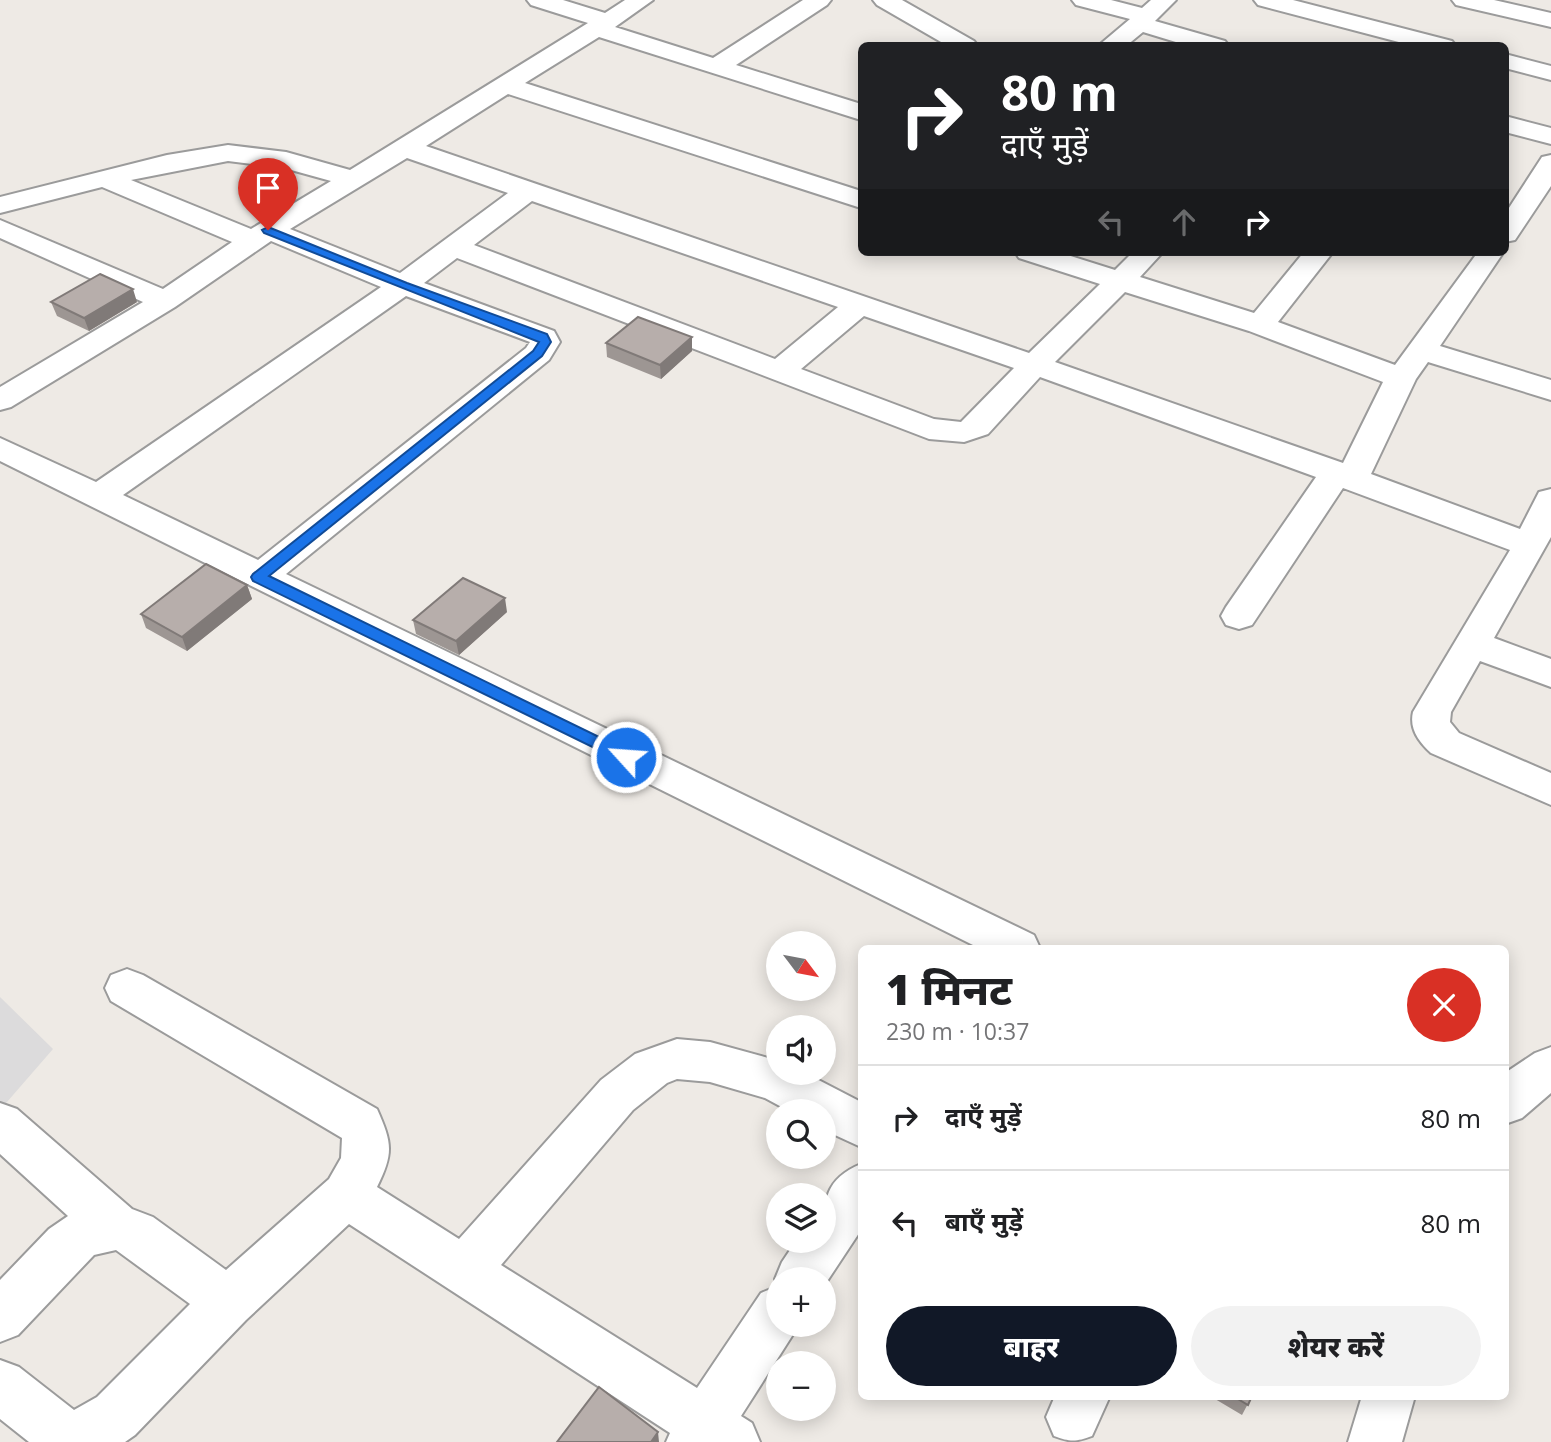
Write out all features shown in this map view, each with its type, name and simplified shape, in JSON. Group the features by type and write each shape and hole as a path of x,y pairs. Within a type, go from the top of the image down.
{"street":[{"path":"540,0 717,66 841,95 858,109"},
{"path":"0,400 165,301 261,235 641,0"},
{"path":"717,66 819,0"},
{"path":"1084,0 1205,42"},
{"path":"1115,42 1164,0"},
{"path":"1266,0 1429,42"},
{"path":"1464,0 1551,20"},
{"path":"897,2 925,32 954,42"},
{"path":"1509,62 1551,73"},
{"path":"506,85 858,199"},
{"path":"1509,125 1551,136"},
{"path":"405,148 1345,474 1530,545"},
{"path":"0,205 167,163 228,153 286,160 353,179"},
{"path":"1509,228 1551,163"},
{"path":"105,179 543,337 545,345 538,354 259,577"},
{"path":"98,496 403,285 529,190"},
{"path":"0,228 165,301"},
{"path":"455,247 929,429 964,432 976,427 1033,366 1145,256"},
{"path":"1042,256 1259,325 1401,378"},
{"path":"1259,325 1316,256"},
{"path":"1238,616 1345,474 1401,378 1489,256"},
{"path":"779,371 859,305"},
{"path":"1422,349 1551,390"},
{"path":"0,448 1012,945"},
{"path":"1551,500 1530,545 1432,712 1429,722 1433,733 1445,743 1551,790"},
{"path":"1471,644 1551,674"},
{"path":"0,1386 65,1440 90,1434 116,1416 228,1302 346,1195 364,1164 368,1140 360,1124 127,988"},
{"path":"464,1270 617,1095 651,1068 677,1059 710,1062 776,1082 858,1124"},
{"path":"1509,1099 1551,1068"},
{"path":"0,1124 116,1227 136,1234 228,1302"},
{"path":"808,1267 858,1192"},
{"path":"346,1195 464,1270 710,1436 766,1335"},
{"path":"0,1317 81,1234 116,1227"},
{"path":"1375,1442 1388,1400"}],"shaded area":[{"path":"0,997 53,1049 0,1110"}],"building":[{"path":"100,274 133,289 84,318 51,302"},
{"path":"638,317 692,337 660,365 606,343"},
{"path":"206,564 247,585 182,637 141,614"},
{"path":"463,578 505,598 456,641 413,620"},
{"path":"599,1387 658,1432 651,1442 557,1442"}],"route":[{"path":"268,230 403,285 543,337 545,345 538,354 259,577 626,757"}]}
